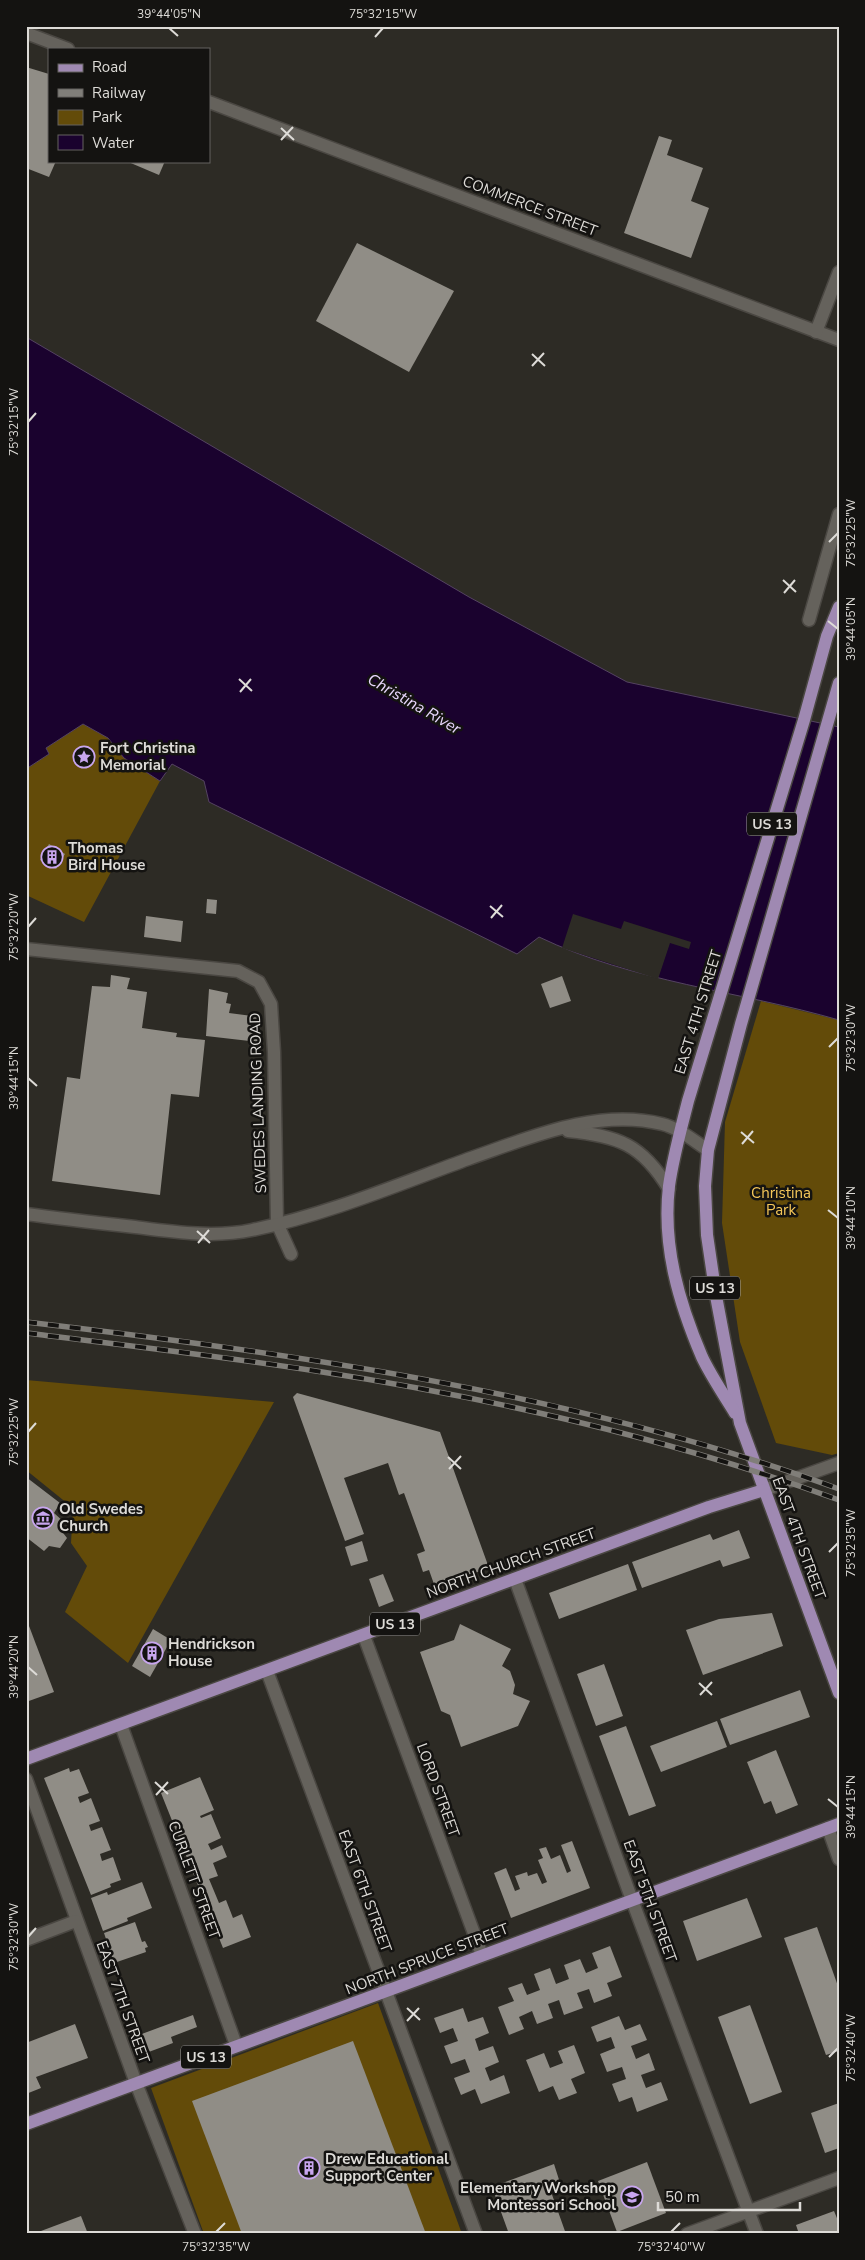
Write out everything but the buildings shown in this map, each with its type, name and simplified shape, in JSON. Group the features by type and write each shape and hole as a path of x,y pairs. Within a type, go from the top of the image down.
{"main road":[{"name":"EAST 4TH STREET","path":"740,1423 703,1358 674,1279 668,1243 669,1189 673,1159 688,1101 804,720 827,636 839,607"},
{"name":"EAST 4TH STREET","path":"839,684 741,1024 708,1150 705,1186 707,1235 721,1328 740,1423 839,1693"},
{"name":"NORTH CHURCH STREET","path":"26,1759 364,1636 709,1507 764,1490"},
{"name":"NORTH SPRUCE STREET","path":"26,2124 833,1826"}],"street":[{"path":"26,33 65,48"},
{"name":"COMMERCE STREET","path":"210,102 839,340"},
{"path":"816,332 839,272"},
{"path":"810,620 839,514"},
{"name":"SWEDES LANDING ROAD","path":"26,949 220,968 238,971 259,982 270,1004 274,1052 278,1224 291,1254"},
{"path":"26,1214 179,1232 211,1234 252,1230 318,1212 551,1130 606,1121 634,1121 665,1125 708,1150"},
{"path":"551,1130 614,1138 641,1154 660,1175 669,1189"},
{"name":"NORTH CHURCH STREET","path":"764,1490 839,1462"},
{"name":"EAST 5TH STREET","path":"515,1579 756,2234"},
{"name":"LORD STREET","path":"364,1636 482,1955"},
{"name":"EAST 6TH STREET","path":"266,1671 476,2234"},
{"name":"CURLETT STREET","path":"121,1725 236,2045"},
{"name":"EAST 7TH STREET","path":"26,1779 136,2083 195,2234"},
{"path":"833,1826 839,1859"},
{"path":"26,1940 76,1921"},
{"path":"687,2234 839,2178"}],"green space":[{"path":"83,724 108,738 124,758 160,781 84,922 26,895 26,769 49,754 46,748"},
{"name":"Christina Park","path":"761,1001 839,1020 839,1453 832,1455 776,1443 740,1342 722,1223 725,1122"},
{"path":"26,1380 274,1402 128,1663 65,1612 87,1566 71,1543 73,1508 26,1470"},
{"name":"Drew Educational Support Center","path":"378,2003 462,2234 204,2234 151,2088"}],"water":[{"name":"Christina River","path":"26,337 469,597 627,682 839,727 839,1020 611,965 539,937 517,954 209,802 204,781 172,764 160,781 124,758 108,738 83,724 46,748 49,754 26,769"}],"pier":[{"path":"573,914 621,929 624,921 691,942 689,949 670,943 658,979 562,948"}],"railway":[{"path":"26,1322 232,1348 438,1382 540,1403 641,1427 740,1456 839,1489"},
{"path":"26,1333 280,1366 449,1394 646,1439 776,1478 839,1500"}],"place":[{"name":"Fort Christina Memorial","path":"84,757"},
{"name":"Thomas Bird House","path":"52,857"},
{"name":"Old Swedes Church","path":"43,1518"},
{"name":"Hendrickson House","path":"152,1653"},
{"name":"Drew Educational Support Center","path":"309,2168"},
{"name":"Elementary Workshop Montessori School","path":"632,2197"}]}
